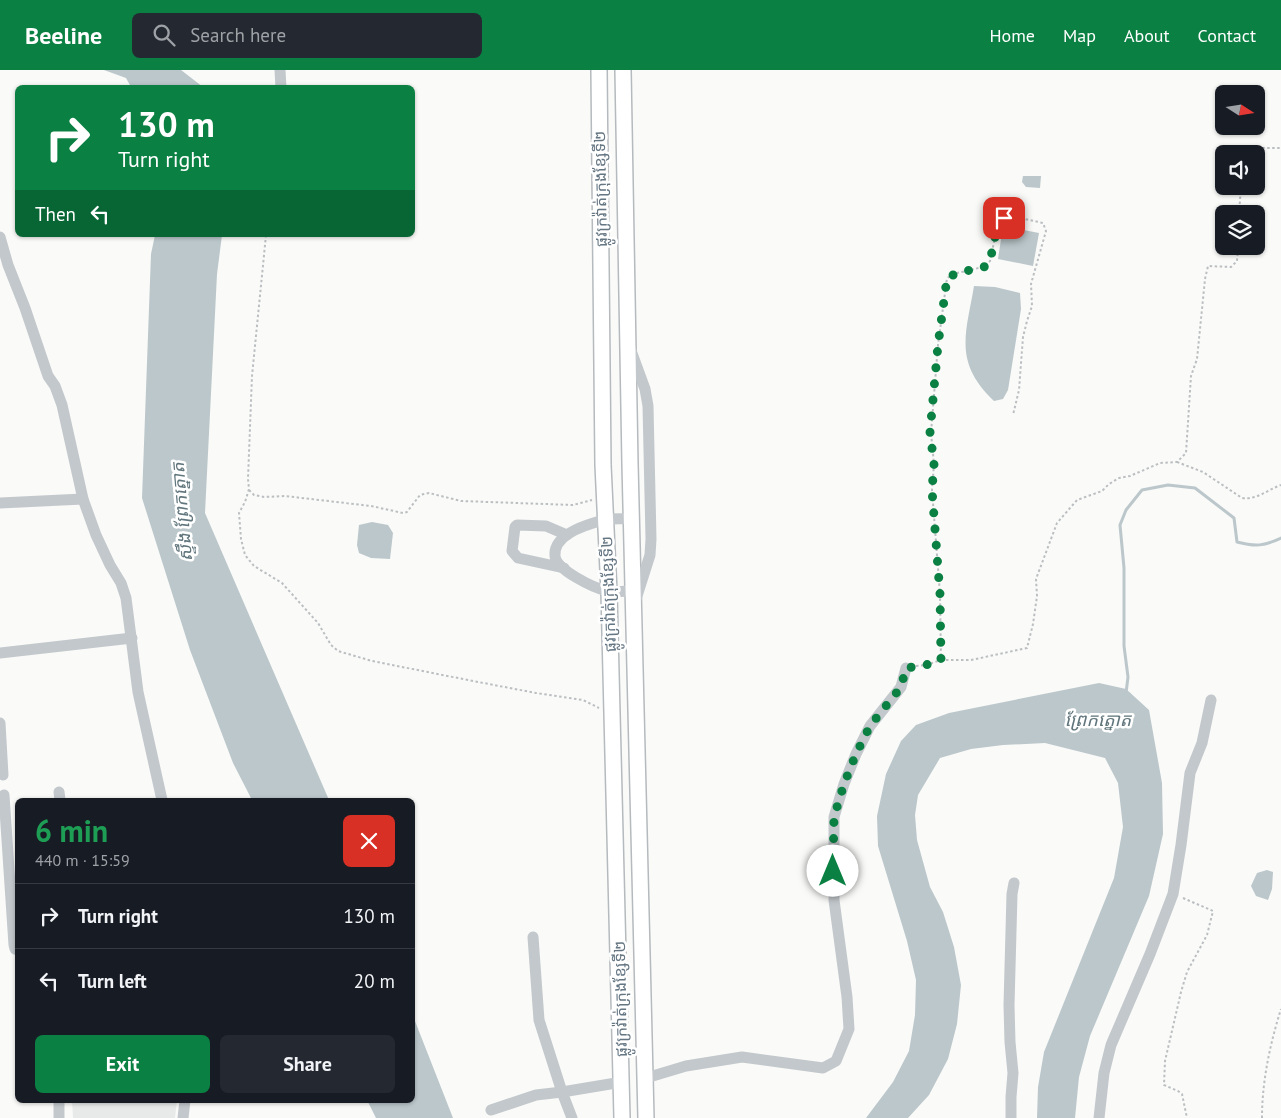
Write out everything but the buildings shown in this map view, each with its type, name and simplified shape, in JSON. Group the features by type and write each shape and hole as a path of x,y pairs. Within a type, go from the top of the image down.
{"main road":[{"name":"ផ្លូវក្រវ៉ាត់ក្រុងខ្សែទី២","path":"599,70 603,465 609,592 622,1118"},
{"name":"ផ្លូវក្រវ៉ាត់ក្រុងខ្សែទី២","path":"623,70 627,339 646,1118"},
{"path":"603,465 630,464"},
{"path":"616,842 639,841"}],"street":[{"path":"280,70 281,85"},
{"path":"0,237 45,369 55,386 62,405 83,499 96,535 110,566 121,583 126,598 138,692 162,798"},
{"path":"627,339 645,389 648,406 650,555 634,606"},
{"path":"0,503 83,499"},
{"path":"631,519 606,520 580,528 566,535 559,542 555,559 581,582 609,592 634,590"},
{"path":"564,568 518,558 512,551 515,527 517,525 546,526 566,535"},
{"path":"0,653 132,638"},
{"path":"646,1078 686,1066 742,1057 823,1068 836,1061 849,1029 847,997 834,900 834,817 856,754 870,726 901,687 906,668"},
{"path":"1099,1118 1104,1073 1111,1045 1150,954 1173,894 1190,773 1202,743 1211,700"},
{"path":"0,723 3,775"},
{"path":"4,795 15,949"},
{"path":"1011,1118 1013,1073 1009,1005 1012,894 1014,883"},
{"path":"533,937 539,1020 572,1118"},
{"path":"491,1110 536,1094 562,1092 622,1082"},
{"path":"58,1118 59,1103"},
{"path":"183,1118 185,1103"}],"path":[{"path":"1265,148 1281,148"},
{"path":"941,660 940,594 932,490 934,464 930,432 942,308 947,278 957,273 984,267 990,261 998,223 1004,218 1016,217 1043,223 1046,231 1031,284 1032,306 1026,320 1023,337 1019,390 1013,415"},
{"path":"266,237 252,376 248,489 245,502 239,513 240,540 245,555 254,566 282,582 318,623 331,645 338,651 372,660 491,684 583,700 612,715"},
{"path":"1177,462 1186,453 1191,376 1197,359 1204,279 1208,266 1231,267 1236,261 1237,255"},
{"path":"906,668 926,665 941,660 971,660 1027,648 1037,596 1036,579 1057,523 1077,500 1102,491 1119,478 1130,476 1160,462 1177,462 1203,472 1242,498 1249,499 1258,496 1281,485"},
{"path":"248,489 254,496 286,496 371,506 403,512 407,512 420,495 430,493 461,500 573,505 604,496"},
{"path":"1173,894 1213,911 1207,936 1187,972 1164,1068 1164,1085 1182,1094 1187,1118"},
{"path":"1262,1118 1264,1085 1281,1009"}],"shaded area":[{"path":"72,1103 177,1103 175,1118 73,1118"}],"water":[{"path":"104,70 181,70 200,85 130,85 126,78"},
{"path":"1023,176 1041,176 1040,188 1026,187 1022,182"},
{"path":"1003,226 1039,233 1033,266 998,259"},
{"name":"ស្ទឹង ព្រែកត្នោត","path":"155,237 222,237 217,274 205,513 328,798 251,798 233,763 190,650 142,498 151,254"},
{"path":"974,286 995,287 1020,293 1021,309 1008,390 1003,399 994,401 981,387 972,373 968,360 966,333"},
{"path":"372,522 388,525 393,533 390,559 371,558 359,553 357,545 359,525"},
{"name":"ព្រែកត្នោត","path":"1099,683 1126,689 1149,710 1162,783 1163,834 1149,896 1090,1036 1079,1077 1075,1118 1037,1118 1038,1087 1044,1052 1114,878 1123,827 1118,783 1105,758 1045,743 971,749 940,758 918,795 915,815 917,840 930,887 943,912 954,947 961,985 957,1024 948,1059 929,1095 908,1118 866,1118 893,1082 909,1051 915,1015 916,980 907,941 878,846 877,816 886,774 901,741 916,725 949,713"},
{"path":"1267,870 1273,872 1272,889 1268,900 1256,896 1251,886 1257,873"},
{"path":"415,1021 453,1118 376,1118 368,1103 415,1103"}],"waterway":[{"path":"1126,693 1128,677 1124,646 1124,568 1120,525 1126,510 1142,490 1168,485 1195,488 1234,518 1237,542 1260,545 1281,538"}],"route":[{"path":"833,871 834,817 844,784 870,726 901,687 906,668 926,665 941,660 940,594 932,490 934,464 930,432 942,308 947,278 957,273 984,267 990,261 998,223 1004,218"}]}
